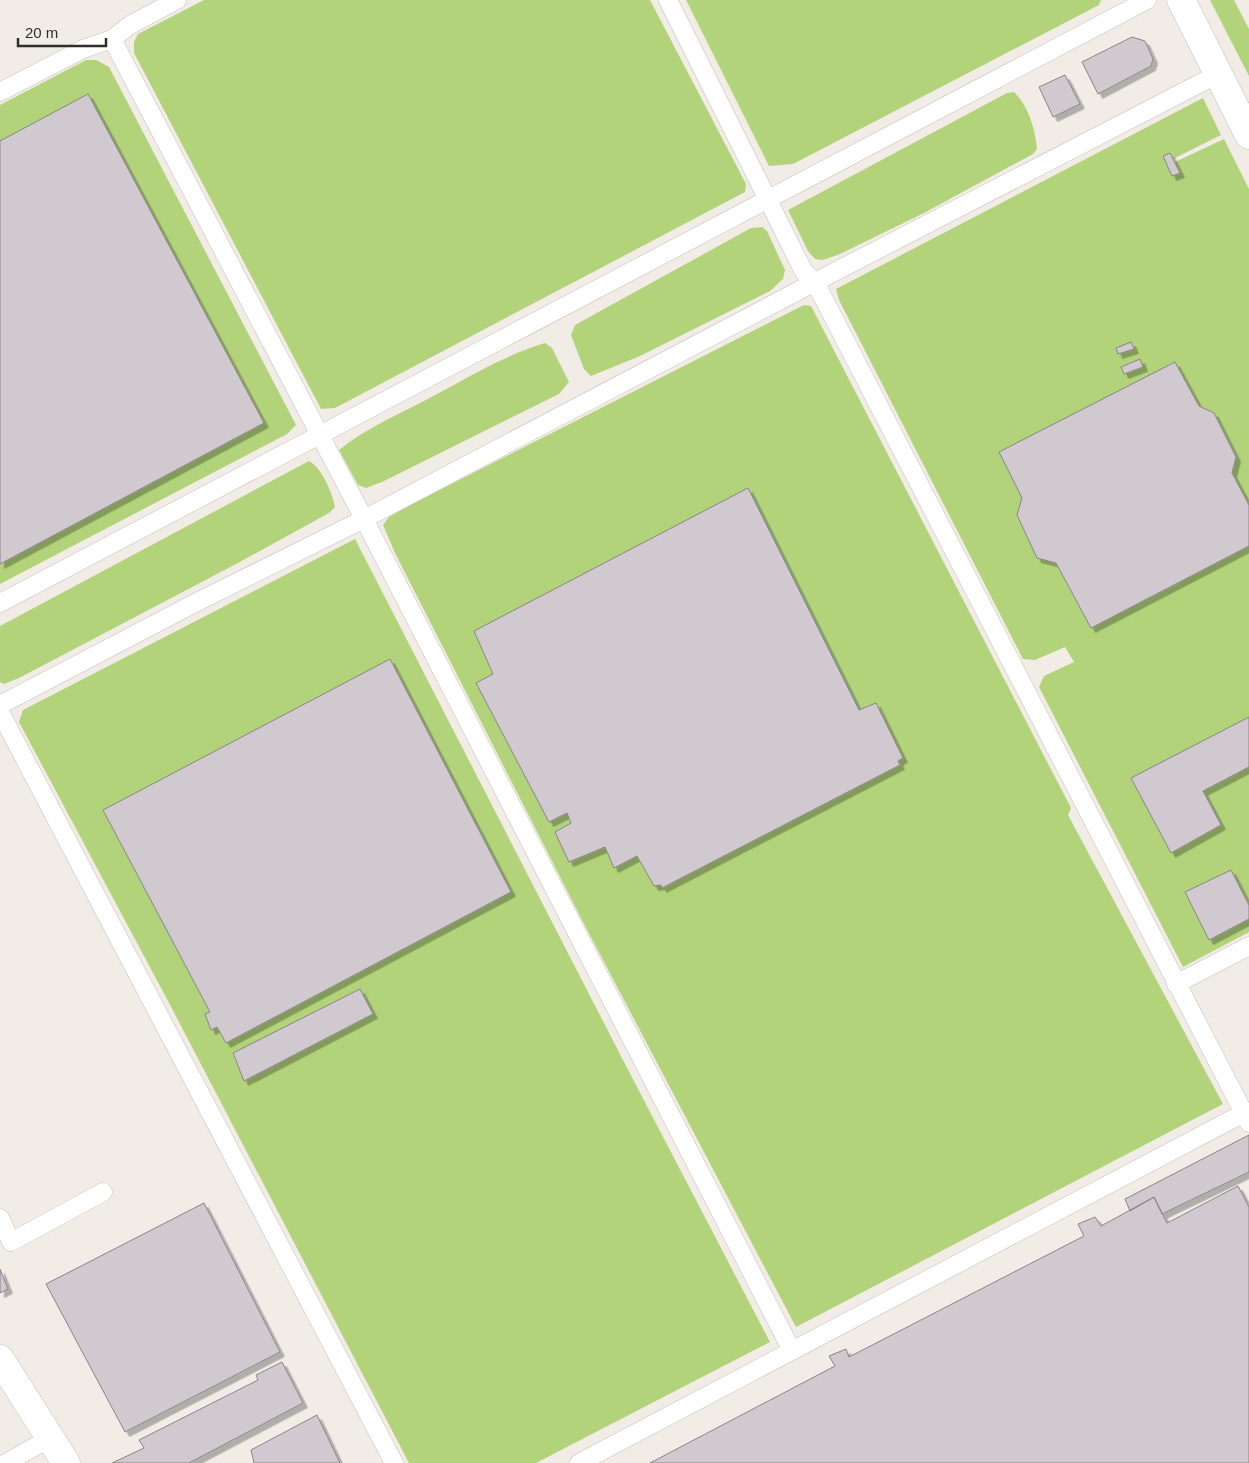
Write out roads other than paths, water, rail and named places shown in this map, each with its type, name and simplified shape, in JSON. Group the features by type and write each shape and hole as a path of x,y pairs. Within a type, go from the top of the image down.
{"street":[{"path":"1182,0 1249,134"},
{"path":"0,1359 66,1463"}],"lane":[{"path":"0,92 83,49 112,39 130,25 177,0"},
{"path":"579,1463 792,1351 1246,1118 815,282 804,272 668,0"},
{"path":"0,603 319,437 1147,0"},
{"path":"112,39 319,437 364,519 792,1351"},
{"path":"0,705 193,604 364,519 815,282 1218,74"},
{"path":"0,712 394,1463"},
{"path":"1176,984 1249,946"},
{"path":"0,1218 11,1242 103,1192"},
{"path":"6,1463 50,1438"}]}
